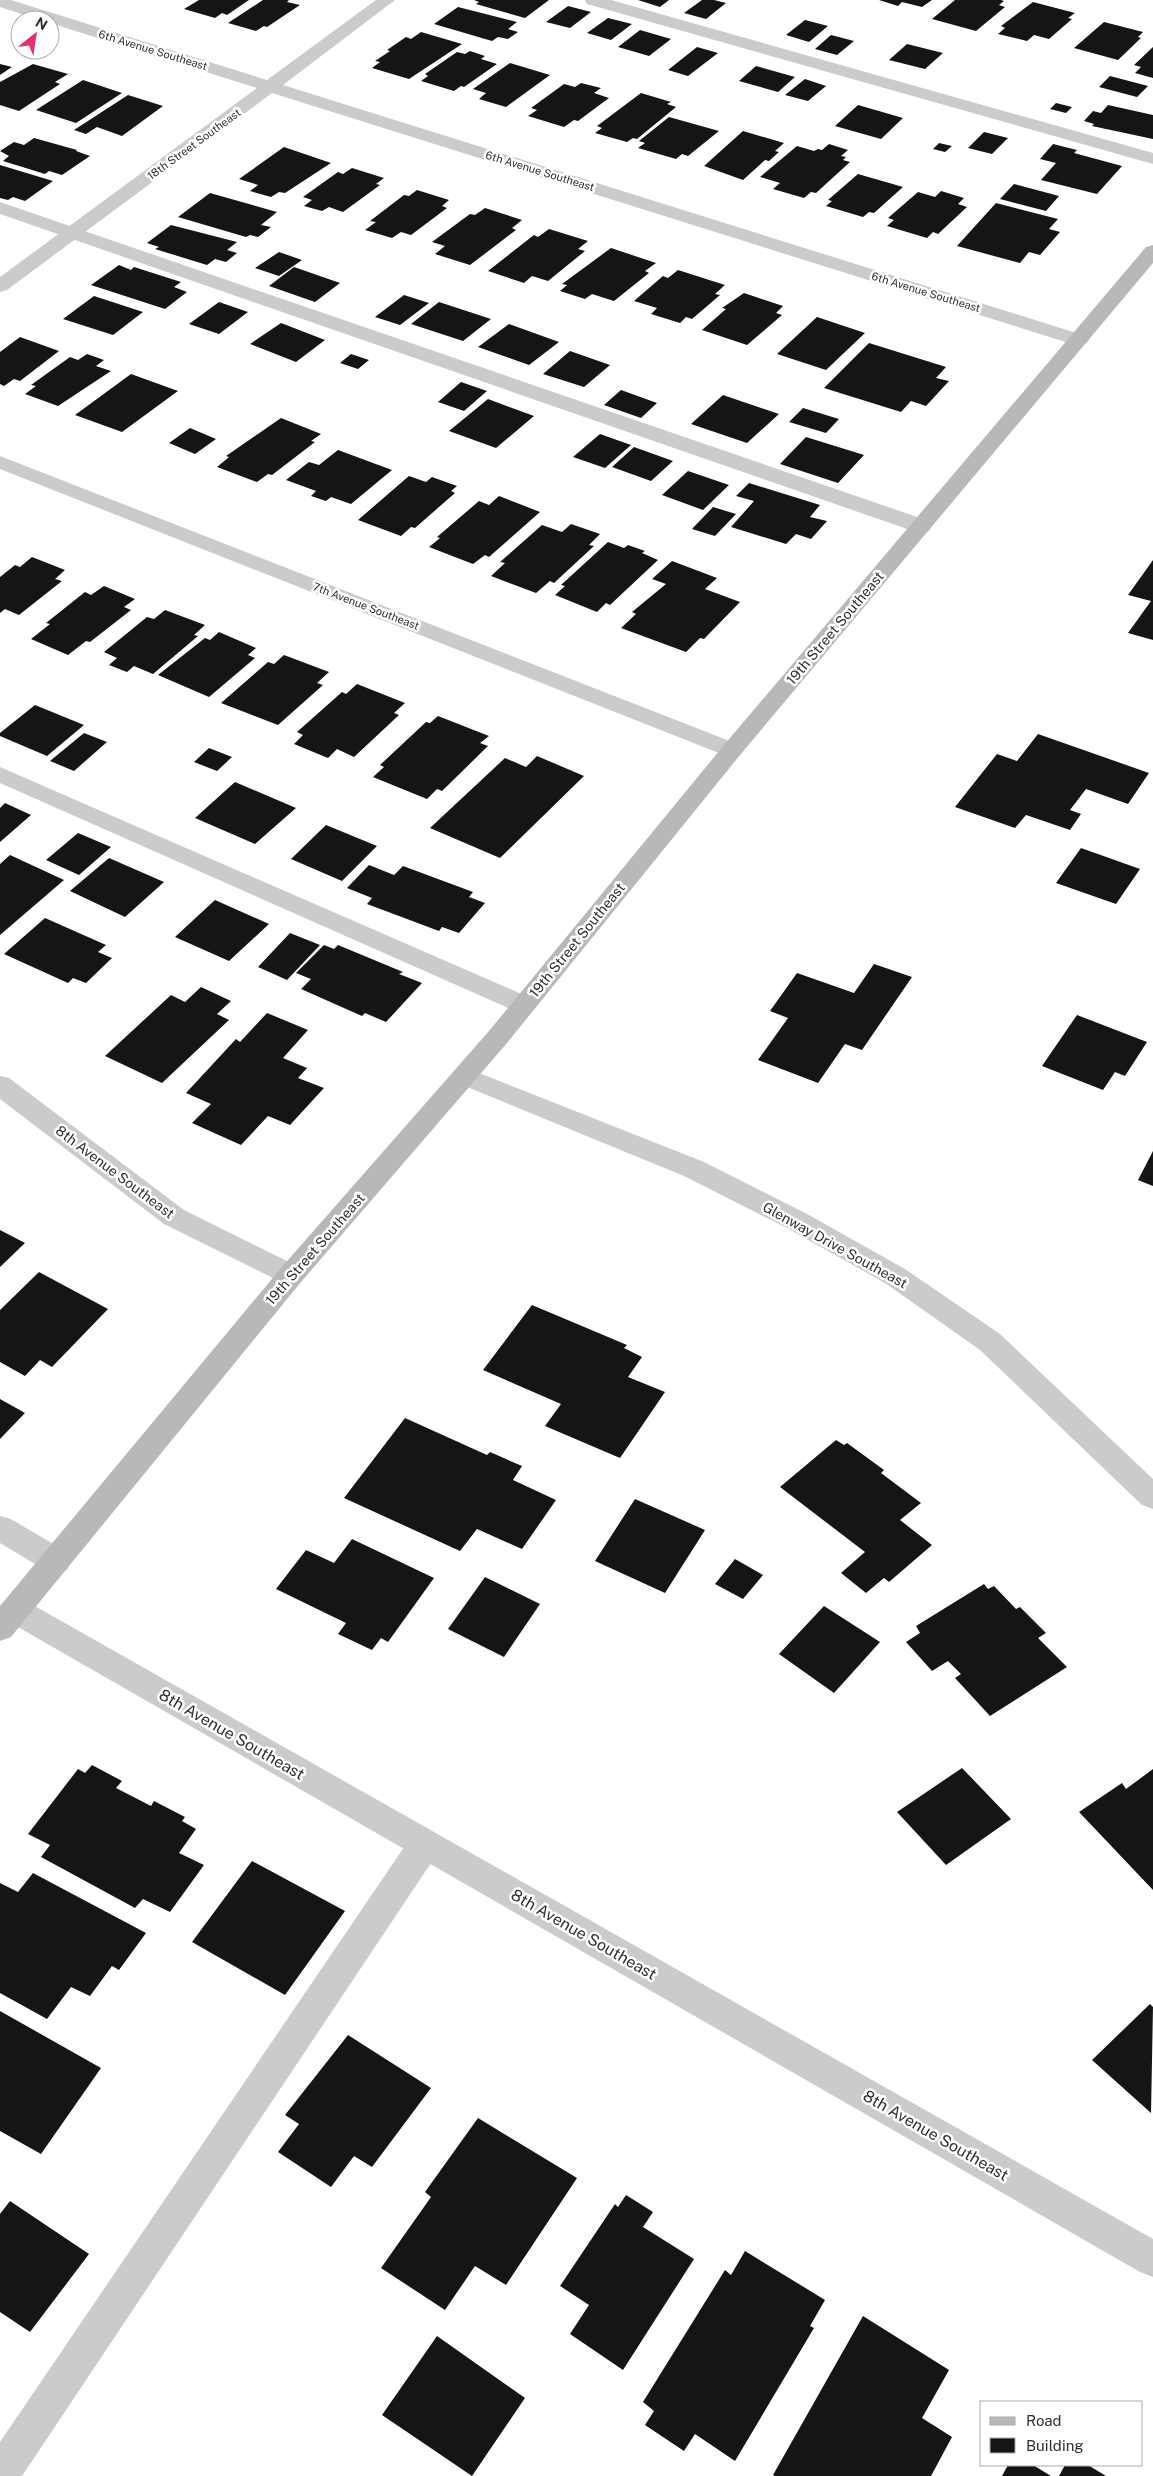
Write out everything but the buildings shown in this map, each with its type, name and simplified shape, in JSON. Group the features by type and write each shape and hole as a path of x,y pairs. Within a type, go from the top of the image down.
{"main road":[{"name":"19th Street Southeast","path":"7,1619 291,1276 524,1005 732,750 1153,252"}],"street":[{"name":"18th Street Southeast","path":"0,286 387,0"},
{"path":"593,0 1153,159"},
{"name":"6th Avenue Southeast","path":"0,2 1079,340"},
{"path":"0,208 921,526"},
{"name":"7th Avenue Southeast","path":"0,462 732,750"},
{"path":"0,774 524,1005"},
{"name":"Glenway Drive Southeast","path":"464,1076 694,1169 797,1221 895,1276 990,1342 1153,1497"},
{"name":"8th Avenue Southeast","path":"0,1085 174,1217 291,1276"},
{"path":"0,1528 56,1561"},
{"name":"8th Avenue Southeast","path":"7,1619 425,1844 1153,2259"},
{"path":"0,2475 425,1844"}]}
